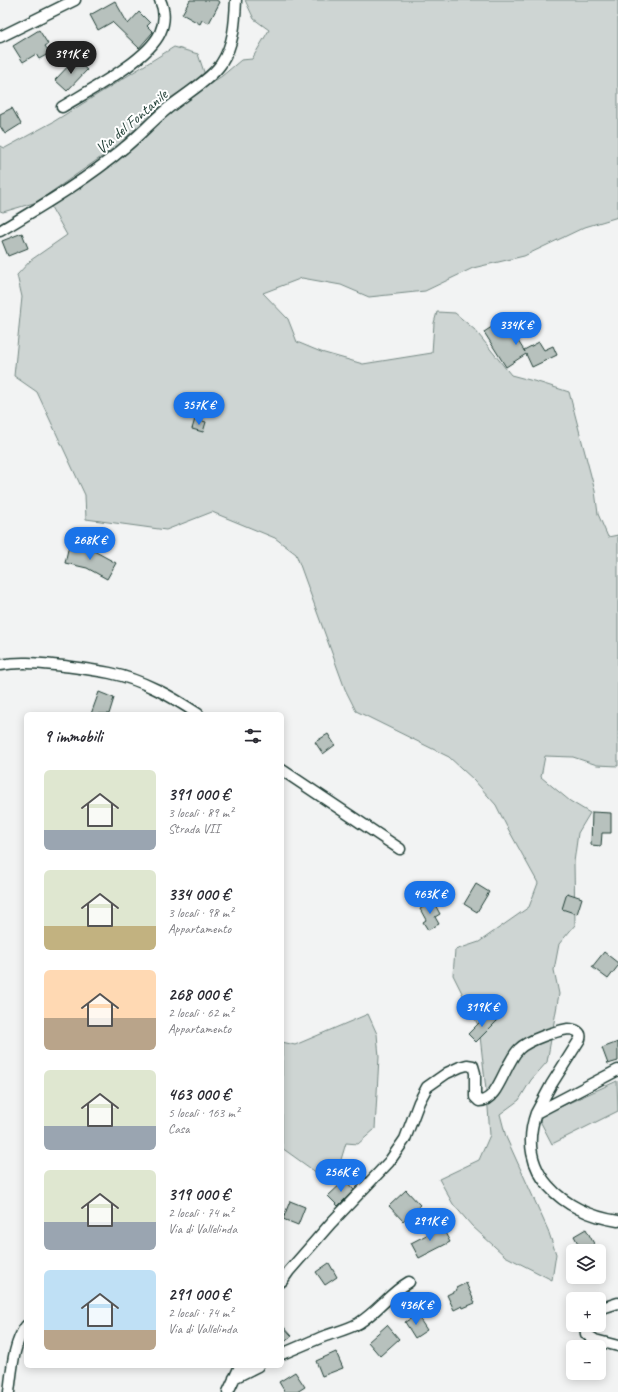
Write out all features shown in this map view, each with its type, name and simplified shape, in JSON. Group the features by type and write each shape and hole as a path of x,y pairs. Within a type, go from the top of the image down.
{"street":[{"path":"0,38 75,0"},
{"path":"62,107 117,73 149,47 160,33 163,22 163,8 160,0"},
{"name":"Via del Fontanile","path":"0,231 61,194 112,158 166,110 213,73 223,61 231,44 235,28 236,0"},
{"path":"0,665 33,662 114,674 159,690 195,712"},
{"path":"284,771 400,850"},
{"path":"284,1278 331,1223 389,1162 407,1133 427,1087 447,1073 464,1065 470,1065 474,1066 475,1070 475,1097 479,1100 486,1100 494,1092 514,1054 522,1046 565,1029 577,1031 581,1036 536,1112 532,1129 532,1151 536,1167 559,1198 573,1207 596,1216 618,1221"},
{"path":"536,1112 618,1070"},
{"path":"284,1353 360,1323 376,1310 396,1290 409,1282"},
{"path":"606,1307 618,1303"},
{"path":"9,1392 18,1340 24,1330"},
{"path":"586,1332 591,1338 618,1346"},
{"path":"228,1392 239,1368"},
{"path":"234,1378 254,1368"}],"shaded area":[{"path":"245,0 618,0 618,217 585,227 524,256 473,268 425,291 369,297 341,285 302,278 263,293 288,319 297,342 321,352 363,364 432,353 434,323 437,312 455,313 475,330 511,375 569,392 595,491 598,514 608,537 618,535 618,766 597,765 573,757 545,756 541,777 570,801 590,813 578,833 574,862 575,925 559,944 554,970 559,994 547,1062 531,1080 519,1100 500,1114 506,1137 548,1230 556,1254 552,1280 505,1256 472,1226 453,1204 439,1179 479,1160 490,1135 479,1027 453,975 455,950 479,942 529,907 538,883 496,805 474,780 449,757 356,711 345,689 296,554 275,538 212,512 166,530 86,519 85,495 37,392 14,376 22,297 17,275 31,260 67,235 51,207 91,179 199,91 222,76 241,60 252,59 269,30 254,19"},
{"path":"174,47 198,54 205,75 166,101 117,146 37,202 3,212 0,211 0,146 5,148 53,122"},
{"path":"368,1014 377,1034 379,1057 375,1129 358,1144 346,1143 340,1163 317,1173 284,1149 284,1042 295,1045"},
{"path":"617,1081 618,1111 552,1144 538,1117"}],"building":[{"path":"190,0 216,0 220,2 209,23 202,20 200,24 182,14"},
{"path":"115,1 128,24 139,12 150,23 147,26 153,32 139,48 112,22 98,30 90,15"},
{"path":"39,30 48,44 45,46 50,53 39,59 36,54 23,62 13,46"},
{"path":"75,59 87,70 67,91 55,80"},
{"path":"12,108 21,124 5,134 0,126 0,114"},
{"path":"22,233 28,248 8,256 2,241"},
{"path":"504,319 525,352 524,350 539,342 544,350 553,346 557,355 532,367 526,354 506,367 484,332"},
{"path":"195,419 206,422 203,432 192,429"},
{"path":"69,545 94,551 116,563 107,579 87,568 65,563"},
{"path":"99,692 114,698 110,712 92,712"},
{"path":"328,734 335,745 323,754 315,742"},
{"path":"592,812 611,813 611,833 602,833 601,846 591,845"},
{"path":"476,884 489,892 477,912 464,904"},
{"path":"567,893 582,898 577,914 562,909"},
{"path":"433,901 440,914 435,917 439,924 428,930 423,922 426,920 420,909"},
{"path":"604,952 618,963 618,966 608,979 592,967"},
{"path":"489,1013 497,1021 476,1042 468,1034"},
{"path":"618,1042 618,1061 608,1064 602,1048"},
{"path":"345,1180 354,1190 338,1206 328,1196"},
{"path":"406,1190 420,1205 403,1221 389,1206"},
{"path":"290,1201 305,1207 298,1225 284,1219"},
{"path":"442,1227 450,1242 419,1258 411,1243"},
{"path":"586,1229 594,1244 578,1244 574,1236"},
{"path":"329,1263 337,1277 325,1285 316,1272"},
{"path":"466,1283 475,1303 463,1308 462,1306 454,1310 447,1295"},
{"path":"417,1315 427,1330 415,1338 405,1322"},
{"path":"387,1325 399,1339 380,1356 368,1342"},
{"path":"284,1327 292,1336 284,1342"},
{"path":"336,1352 343,1368 322,1376 316,1361"},
{"path":"295,1372 305,1387 297,1392 285,1392 279,1382"}]}
